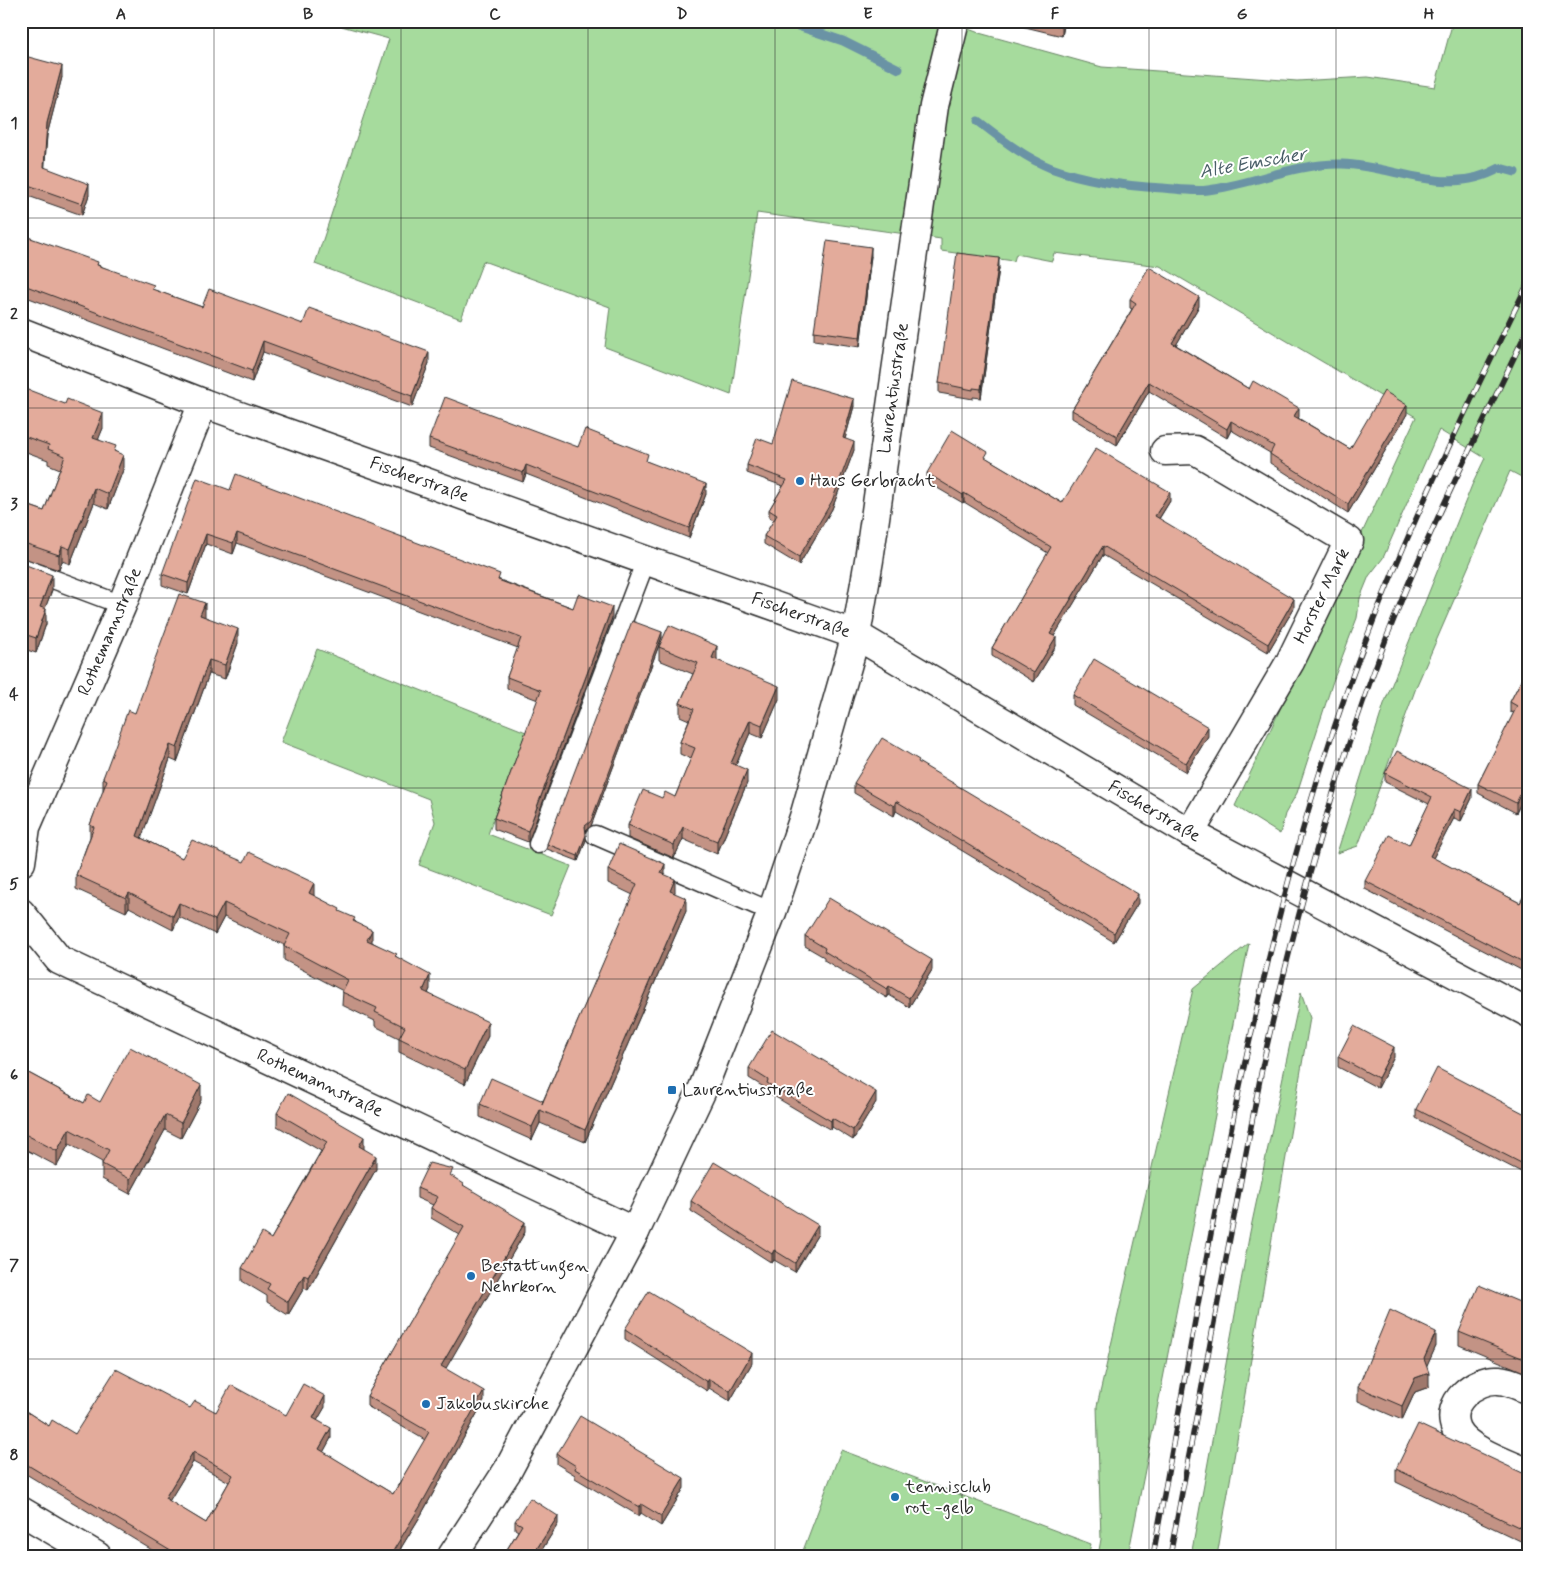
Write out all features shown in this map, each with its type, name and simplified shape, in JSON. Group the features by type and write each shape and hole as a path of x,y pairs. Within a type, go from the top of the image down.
{"street":[{"name":"Laurentiusstraße","path":"452,1556 508,1470 635,1232 704,1088 772,912 804,817 856,635 869,560 932,116 954,27"},
{"name":"Fischerstraße","path":"21,332 203,402 856,635 1190,833 1529,1013"},
{"name":"Rothemannstraße","path":"21,862 26,827 122,605 203,402"},
{"name":"Horster Mark","path":"1165,450 1195,450 1349,541 1290,662 1190,833"},
{"name":"Rothemannstraße","path":"21,913 58,960 635,1232"},
{"path":"1529,1390 1499,1380 1484,1381 1470,1388 1458,1400 1455,1416 1456,1429 1466,1441 1478,1450 1529,1473"},
{"path":"21,1511 82,1552"}],"lane":[{"path":"538,844 646,560"},
{"path":"21,567 122,605"},
{"path":"595,834 772,912"}],"green space":[{"path":"323,21 948,21 979,33 1102,67 1297,81 1368,77 1435,87 1453,21 1529,21 1529,481 1510,471 1417,685 1358,846 1337,853 1384,704 1472,485 1485,458 1439,430 1383,558 1369,576 1360,598 1357,618 1333,681 1297,793 1285,814 1280,834 1235,806 1416,417 1160,266 1054,253 1052,261 1016,254 1014,261 941,251 941,239 757,213 731,395 605,347 610,307 483,261 461,319 315,264 389,39"},
{"path":"317,649 526,732 488,834 571,866 551,915 419,865 435,822 429,799 281,742"},
{"path":"1249,943 1128,1556 1098,1556 1101,1539 1097,1406 1193,989"},
{"path":"1301,992 1310,1018 1217,1556 1191,1556 1250,1232"},
{"name":"tennisclub rot -gelb","path":"841,1450 1091,1544 1088,1556 801,1556"}],"building":[{"path":"1039,21 1063,21 1062,27"},
{"path":"21,55 62,66 47,123 44,167 89,184 82,204 28,185 25,236 98,262 97,265 154,285 152,289 202,307 209,289 303,324 309,308 429,352 412,396 263,341 252,371 21,284"},
{"path":"827,241 871,247 860,337 814,331"},
{"path":"957,253 999,258 981,389 973,388 973,390 939,383"},
{"path":"1149,267 1199,297 1172,343 1249,389 1253,381 1299,408 1294,416 1350,449 1384,391 1407,405 1348,504 1270,454 1274,446 1231,421 1227,429 1149,382 1117,436 1072,410 1136,303 1130,299"},
{"path":"792,381 854,399 843,438 854,442 832,501 799,557 764,536 777,515 769,510 787,480 747,465 757,438 773,444"},
{"path":"21,387 65,404 67,399 103,413 93,438 116,446 114,451 123,455 108,494 94,488 70,549 62,546 59,555 21,542 21,503 44,511 65,456 48,449 49,445 21,435"},
{"path":"445,397 578,447 585,429 648,454 646,461 706,484 689,528 526,465 523,473 429,439"},
{"path":"952,430 988,452 985,457 1062,503 1096,448 1170,492 1155,516 1294,599 1268,644 1103,546 1050,634 1056,637 1034,673 992,648 1051,547 964,493 963,495 927,473"},
{"path":"236,474 500,574 498,580 573,608 578,594 612,607 528,831 494,818 541,690 507,677 521,638 237,533 233,543 206,534 188,583 162,574 197,478 230,490"},
{"path":"21,563 52,575 40,607 46,609 36,638 21,633"},
{"path":"179,594 205,603 200,615 238,629 225,665 209,660 177,748 170,745 137,836 182,858 192,840 244,862 249,852 314,883 309,893 340,909 339,911 355,918 353,921 372,930 367,940 397,954 395,956 430,975 423,991 488,1022 465,1070 399,1038 405,1027 375,1012 377,1008 342,992 348,980 284,946 290,934 224,903 215,920 179,903 173,916 129,893 126,898 76,875 94,827 90,825 107,780 103,778 128,710 135,713"},
{"path":"632,621 662,632 591,821 585,826 586,835 578,856 547,844"},
{"path":"669,625 717,646 712,658 779,686 762,725 750,720 731,763 747,770 717,841 683,827 674,845 628,825 643,790 662,798 665,792 675,797 695,748 680,742 694,709 680,703 698,663 659,647"},
{"path":"1094,659 1208,727 1186,763 1073,695"},
{"path":"1529,665 1529,790 1527,794 1522,791 1516,803 1478,784 1517,706 1510,702"},
{"path":"882,738 919,760 918,762 1138,894 1114,933 896,801 894,806 854,783"},
{"path":"1397,751 1472,789 1461,812 1454,809 1430,856 1520,903 1529,886 1529,965 1365,881 1389,835 1409,845 1432,797 1385,773"},
{"path":"619,844 665,864 661,873 675,879 670,891 686,898 585,1130 540,1110 532,1127 480,1104 491,1078 543,1101 542,1104 637,884 608,870"},
{"path":"829,898 932,960 909,998 889,986 887,989 824,951 825,948 805,936"},
{"path":"1354,1026 1394,1047 1378,1078 1338,1057"},
{"path":"772,1030 876,1092 853,1130 832,1118 831,1121 767,1083 768,1080 749,1068"},
{"path":"130,1047 201,1085 181,1123 165,1115 130,1179 102,1164 109,1150 69,1129 57,1151 21,1132 21,1069 84,1103 88,1095 100,1102"},
{"path":"1437,1068 1529,1116 1529,1167 1416,1109"},
{"path":"288,1093 364,1137 359,1146 376,1156 308,1277 304,1275 288,1302 267,1289 270,1284 242,1268 262,1233 271,1239 327,1142 277,1113"},
{"path":"714,1162 818,1225 795,1263 774,1250 772,1254 691,1201"},
{"path":"429,1163 453,1169 450,1175 463,1185 525,1222 441,1366 484,1391 421,1505 390,1556 179,1556 21,1461 21,1408 49,1426 52,1420 75,1434 116,1369 190,1408 195,1401 216,1412 231,1385 286,1415 303,1384 325,1396 313,1418 331,1428 319,1449 393,1494 429,1432 367,1396 464,1227 431,1208 438,1197 417,1188","holes":["193,1452 233,1475 206,1523 165,1498"]},
{"path":"1479,1285 1529,1306 1529,1361 1459,1332"},
{"path":"649,1291 752,1353 730,1391 709,1379 707,1382 625,1329"},
{"path":"1390,1310 1436,1332 1424,1359 1429,1373 1415,1378 1402,1406 1358,1387"},
{"path":"580,1416 684,1478 661,1516 641,1504 639,1507 575,1469 576,1466 557,1454"},
{"path":"1418,1424 1529,1476 1529,1532 1396,1469"},
{"path":"530,1498 558,1516 532,1556 503,1556 522,1525 515,1521"}],"waterway":[{"name":"Alte Emscher","path":"783,21 843,41 899,69"},
{"name":"Alte Emscher","path":"978,121 1004,141 1041,164 1092,180 1135,186 1191,191 1208,190 1291,170 1342,164 1441,180 1461,180 1480,177 1500,168 1515,172"}],"railway":[{"path":"1153,1556 1226,1153 1270,953 1296,854 1325,756 1368,634 1392,574 1472,397 1529,281"},
{"path":"1170,1556 1263,1063 1291,944 1323,826 1360,709 1404,594 1449,493 1529,326"}],"place":[{"name":"Haus Gerbracht","path":"800,481"},
{"name":"Laurentiusstraße","path":"672,1090"},
{"name":"Bestattungen Nehrkorn","path":"471,1276"},
{"name":"Jakobuskirche","path":"426,1404"},
{"name":"tennisclub rot -gelb","path":"895,1497"}]}
